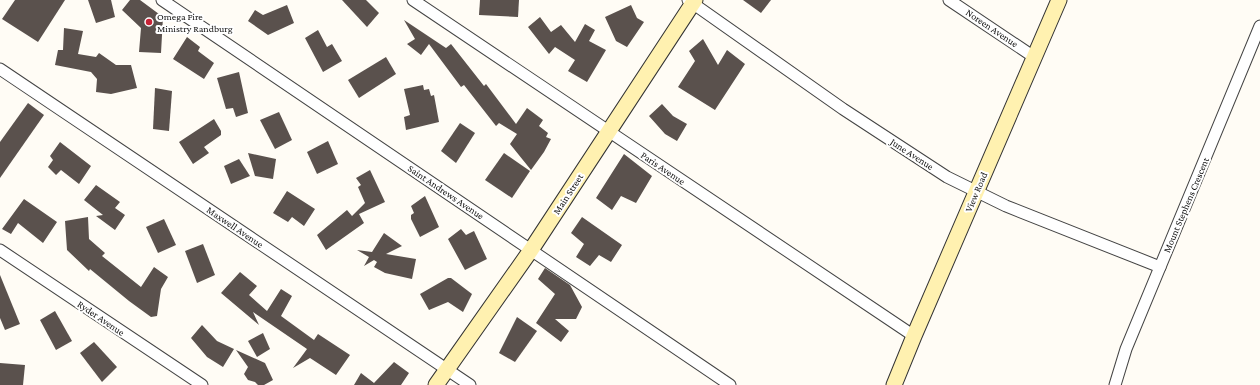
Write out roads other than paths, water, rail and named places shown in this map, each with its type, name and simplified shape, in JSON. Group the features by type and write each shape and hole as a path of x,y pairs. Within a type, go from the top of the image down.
{"street":[{"name":"Saint Andrews Avenue","path":"162,0 730,385"},
{"name":"Paris Avenue","path":"414,0 914,336"},
{"name":"Noreen Avenue","path":"949,0 1034,57"},
{"name":"View Road","path":"894,385 1059,0"},
{"name":"Main Street","path":"436,385 531,250 609,132 691,1"},
{"name":"June Avenue","path":"691,1 843,109 947,177 1006,206 1160,267"},
{"name":"Mount Stephens Crescent","path":"1115,385 1126,349 1260,26"},
{"name":"Maxwell Avenue","path":"0,69 470,385"},
{"name":"Ryder Avenue","path":"0,250 202,385"}],"place":[{"name":"Omega Fire Ministry Randburg","path":"149,22"}]}
